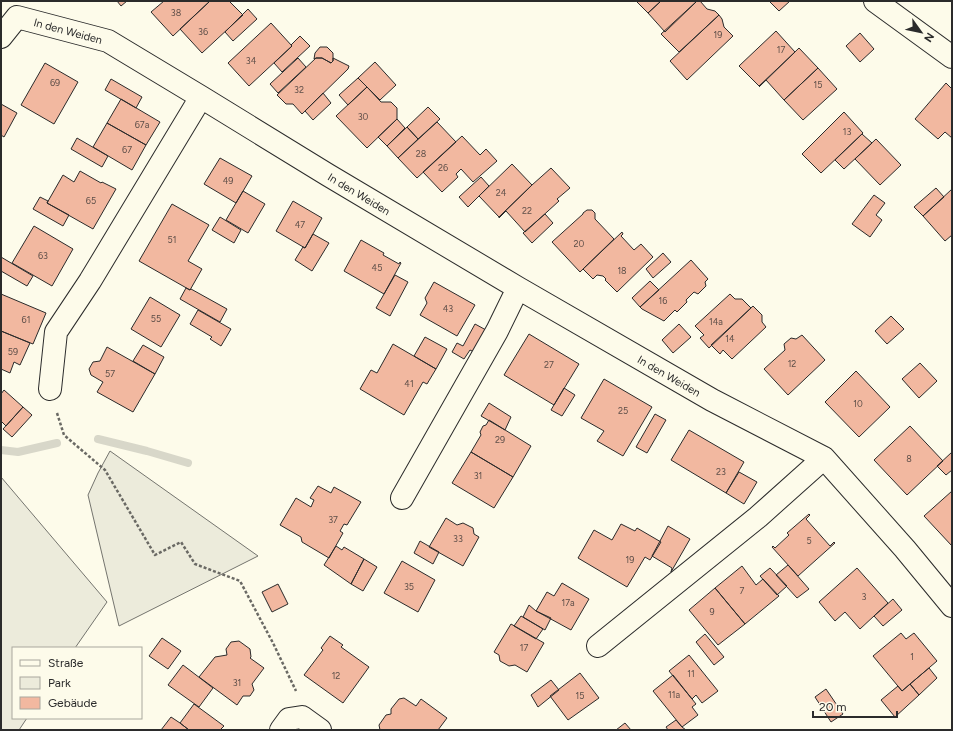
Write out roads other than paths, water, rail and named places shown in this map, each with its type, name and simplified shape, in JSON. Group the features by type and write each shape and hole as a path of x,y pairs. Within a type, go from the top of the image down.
{"street":[{"path":"875,1 952,57"},
{"name":"In den Weiden","path":"1,37 17,17 108,42 201,97 334,180 518,288 712,400 824,458 905,549 952,606"},
{"path":"50,389 56,332 90,281 201,97"},
{"path":"402,498 497,331 518,288"},
{"path":"598,646 758,517 824,458"},
{"path":"281,730 289,719 302,717 320,730"}],"waterway":[{"path":"98,439 188,463"},
{"path":"1,450 18,452 57,443"}]}
